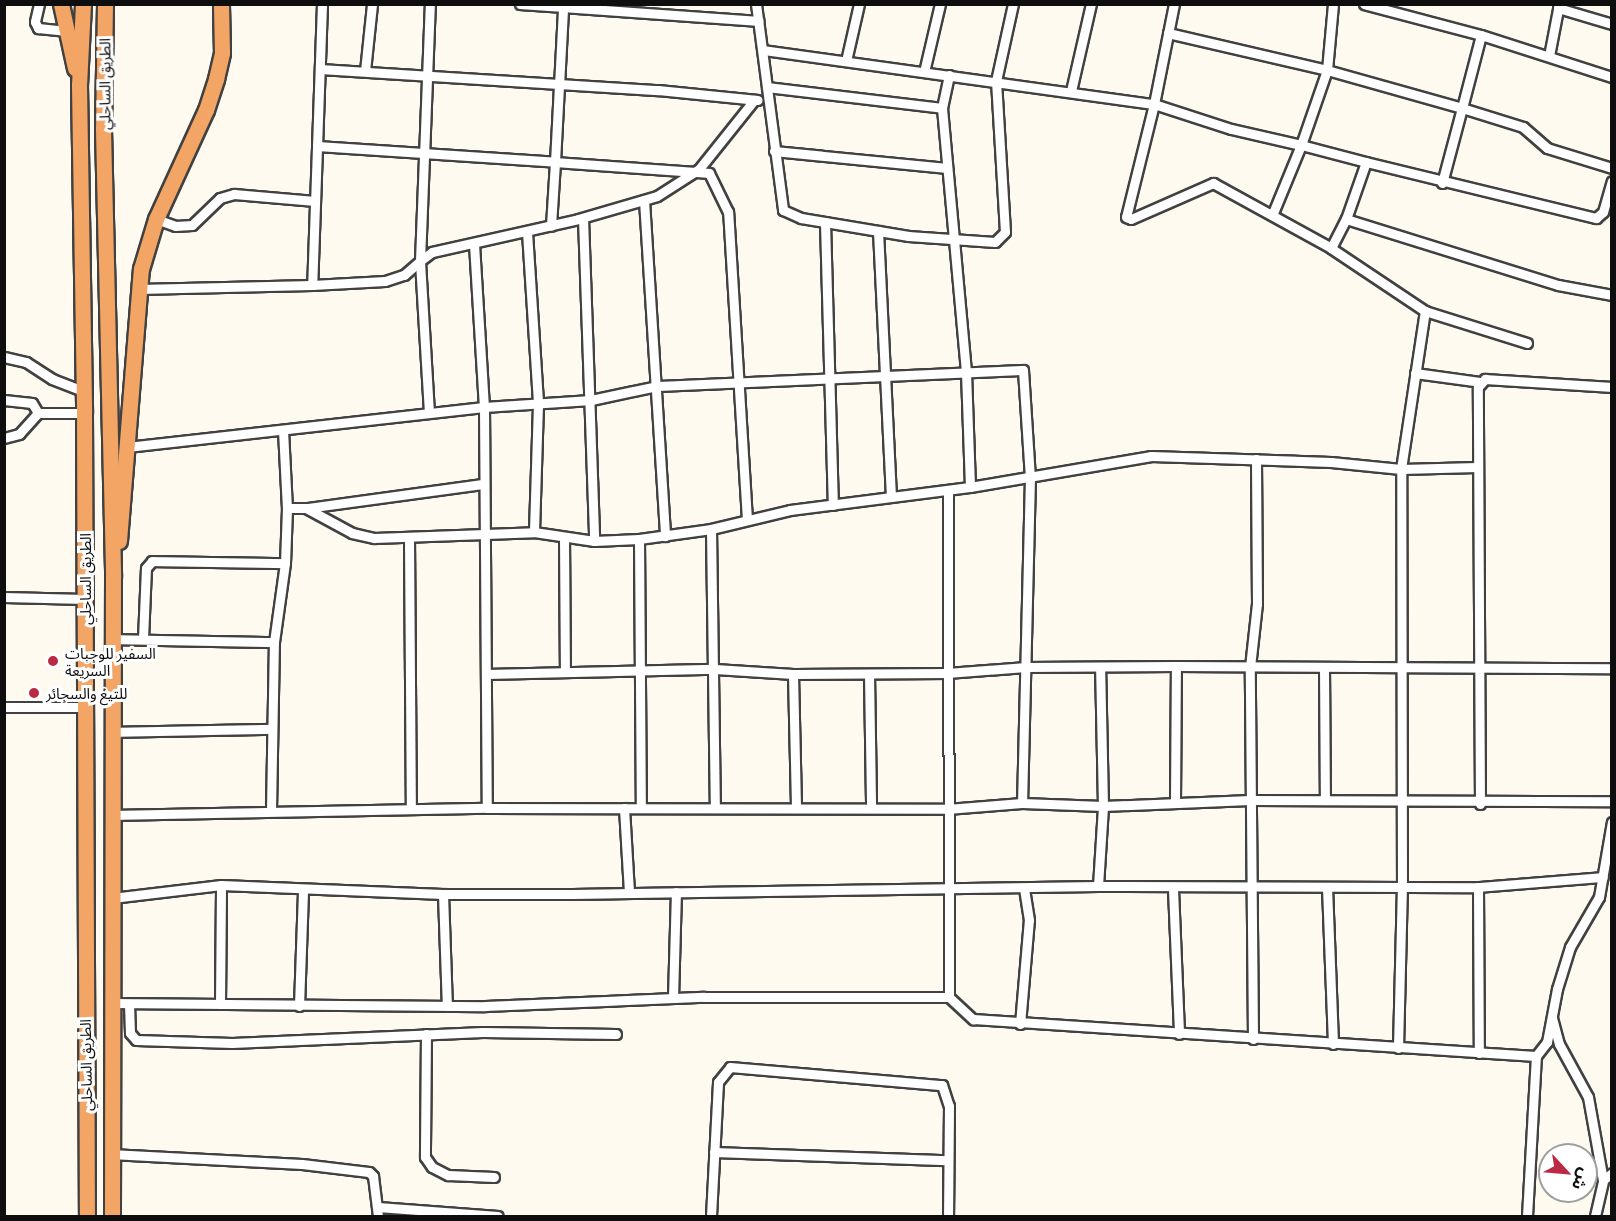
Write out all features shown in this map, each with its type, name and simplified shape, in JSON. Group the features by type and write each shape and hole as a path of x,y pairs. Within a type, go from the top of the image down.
{"highway":[{"name":"الطريق الساحلي","path":"61,4 79,85"},
{"name":"الطريق الساحلي","path":"83,4 79,85 84,391 87,1216"},
{"name":"الطريق الساحلي","path":"105,4 103,129 113,577 110,816 112,1216"},
{"path":"113,577 127,447 138,289 156,219 206,110 216,79 222,53 221,4"}],"street":[{"path":"39,4 35,22 38,28 67,31"},
{"path":"312,285 322,4"},
{"path":"365,71 372,4"},
{"path":"429,413 420,261 430,4"},
{"path":"520,4 759,21"},
{"path":"756,4 783,210 825,222 878,231 995,242 1005,232 996,81 1013,4"},
{"path":"846,61 859,4"},
{"path":"924,72 940,4"},
{"path":"1071,91 1091,4"},
{"path":"1174,4 1154,104 1126,217 1131,219 1213,183 1273,213 1425,310 1527,343"},
{"path":"1273,213 1328,70 1333,4"},
{"path":"1364,4 1481,35 1611,77"},
{"path":"1549,56 1558,6 1611,24"},
{"path":"551,226 561,83 563,7"},
{"path":"1168,33 1328,70 1462,108 1523,127 1547,148 1611,168"},
{"path":"1442,183 1481,35"},
{"path":"763,50 1154,104 1230,129 1301,145 1442,183 1517,196 1596,218 1603,212 1611,182"},
{"path":"320,69 561,83 769,102"},
{"path":"949,75 942,108 966,372 970,487"},
{"path":"767,87 942,108"},
{"path":"138,289 312,285 385,280 404,275 432,252 527,232 657,196 699,169 754,100"},
{"path":"317,146 699,169 709,173 728,212 747,520"},
{"path":"774,151 947,168"},
{"path":"1330,248 1346,219 1366,162"},
{"path":"156,219 175,226 192,225 220,198 234,194 315,201"},
{"path":"644,200 657,386 664,536"},
{"path":"583,218 591,400 594,541"},
{"path":"1346,219 1558,285 1611,295"},
{"path":"825,222 833,505"},
{"path":"878,231 891,497"},
{"path":"527,232 538,404 534,532"},
{"path":"474,244 484,407 487,808"},
{"path":"1398,1048 1402,886 1401,469 1425,310"},
{"path":"4,357 26,362 52,379 84,391"},
{"path":"127,447 484,407 591,400 657,386 1023,370 1030,477 1022,803"},
{"path":"1415,373 1481,382 1485,379 1611,387"},
{"path":"1480,804 1477,467 1481,382"},
{"path":"4,400 32,403 38,413"},
{"path":"4,438 19,434 38,413 84,413"},
{"path":"271,811 274,642 285,563 287,508 283,430"},
{"path":"306,508 352,532 374,538 484,536 534,532 594,541 639,539 711,529 747,520 833,505 970,487 1151,456 1256,459 1401,469 1477,467"},
{"path":"1253,1039 1250,667 1257,604 1256,459"},
{"path":"287,508 306,508 483,484"},
{"path":"948,490 947,809 951,888 949,998"},
{"path":"711,529 715,669 715,808"},
{"path":"564,537 565,672"},
{"path":"409,538 411,808"},
{"path":"639,539 643,671 641,808"},
{"path":"143,639 146,568 152,561 285,563"},
{"path":"4,597 85,599"},
{"path":"111,639 274,642"},
{"path":"486,674 715,669 793,674 869,674 947,673 1026,667 1176,666 1479,665 1611,668"},
{"path":"1175,801 1176,666"},
{"path":"1098,886 1103,806 1100,667"},
{"path":"1324,667 1325,799"},
{"path":"793,674 796,808"},
{"path":"869,674 870,808"},
{"path":"4,707 85,707"},
{"path":"111,732 271,729"},
{"path":"110,816 411,808 947,809 1022,803 1103,806 1175,801 1325,799 1480,804 1611,801"},
{"path":"624,807 629,893"},
{"path":"1527,1216 1536,1056 1544,1048 1563,966 1599,897 1611,822"},
{"path":"112,898 221,885 443,894 629,893 1098,886 1173,889 1250,886 1478,887 1603,877"},
{"path":"220,1004 221,885"},
{"path":"1478,887 1479,1053"},
{"path":"1020,1024 1029,920 1024,888"},
{"path":"1327,888 1333,1044"},
{"path":"1173,889 1179,1034"},
{"path":"299,1006 303,890"},
{"path":"673,998 675,892"},
{"path":"443,894 447,1006"},
{"path":"111,1003 447,1006 673,998 949,998 973,1019 1020,1024 1536,1056"},
{"path":"129,1004 130,1033 136,1040 232,1043 426,1035 616,1034"},
{"path":"1552,1016 1559,1044 1588,1097 1603,1180 1596,1216"},
{"path":"426,1035 425,1157 432,1167 448,1175 494,1177"},
{"path":"711,1216 718,1082 730,1067 942,1085 948,1106 948,1216"},
{"path":"714,1152 947,1160"},
{"path":"110,1154 364,1170 374,1176 378,1212 498,1216"},
{"path":"1603,1180 1611,1173"}],"place":[{"name":"السفير للوجبات السريعة","path":"53,661"},
{"name":"للتيغ والسجائر","path":"34,693"}]}
